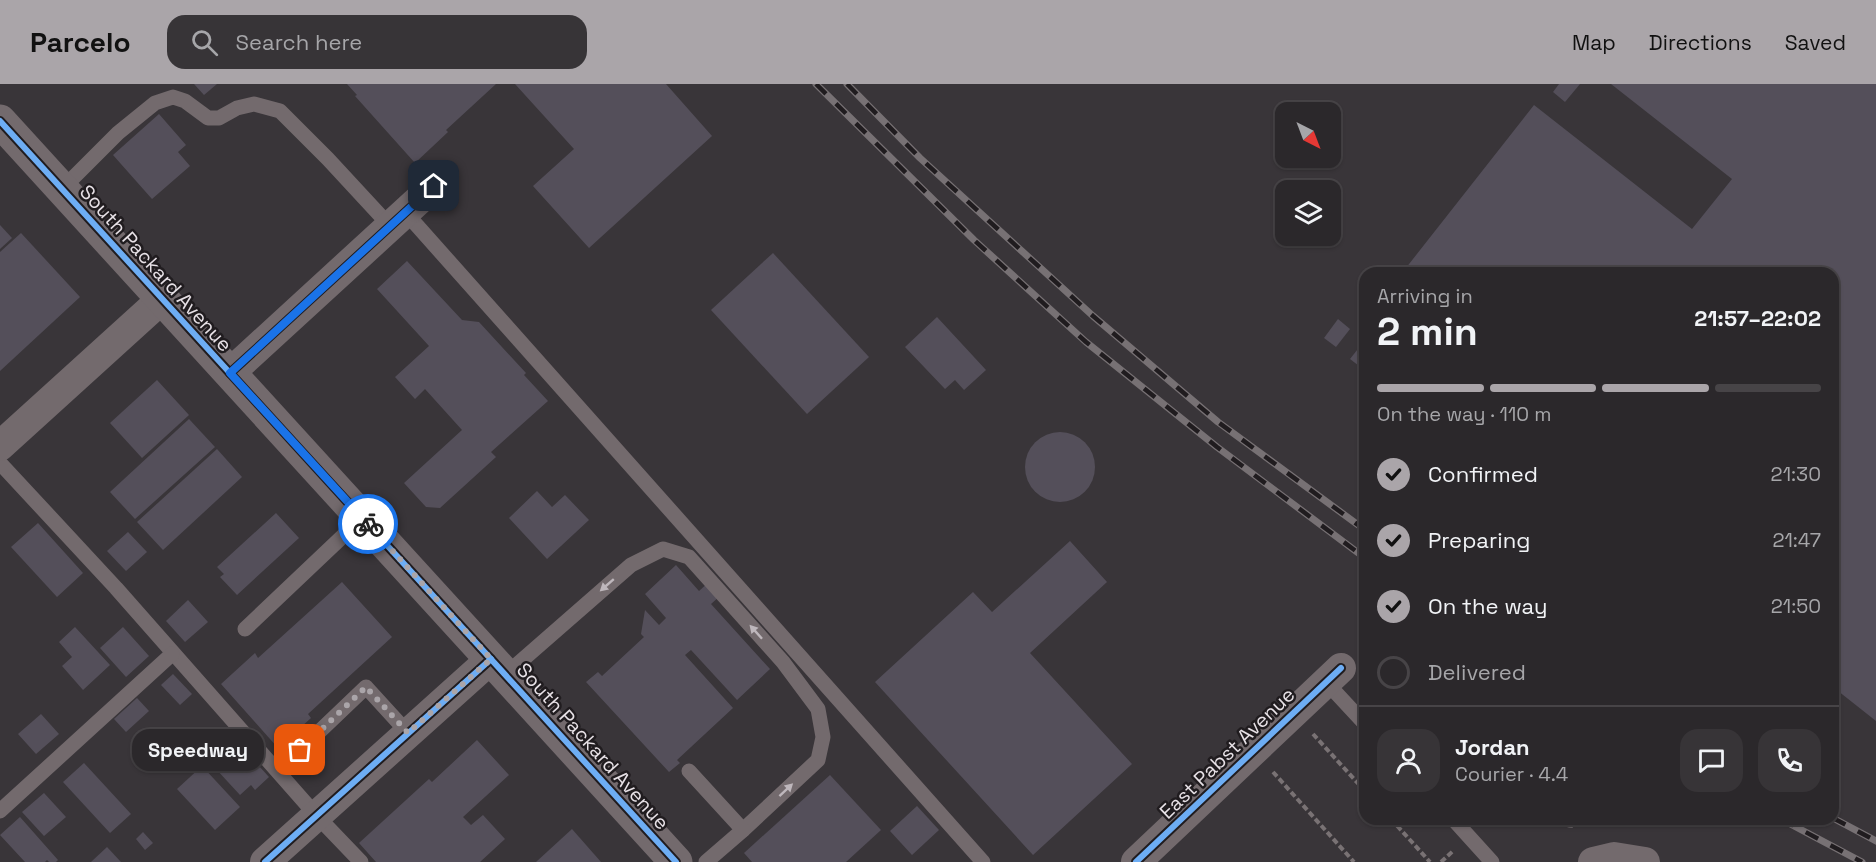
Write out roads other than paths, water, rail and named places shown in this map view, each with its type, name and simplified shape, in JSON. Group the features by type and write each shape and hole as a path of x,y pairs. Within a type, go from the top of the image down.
{"street":[{"name":"South Packard Avenue","path":"0,121 676,862"},
{"path":"230,373 434,186"},
{"path":"0,446 162,298"},
{"path":"265,862 408,733 498,667"},
{"name":"East Pabst Avenue","path":"1136,862 1333,675"},
{"path":"1593,862 1614,857 1645,862"}],"lane":[{"path":"62,189 118,133 155,103 173,97 185,101 208,118 219,118 237,108 254,104 280,111 328,159 398,219 983,862"},
{"path":"0,463 116,588 172,654 361,862"},
{"path":"245,629 362,518"},
{"path":"498,667 631,565 663,549 689,557 783,662 818,709 823,737 818,760 706,862"},
{"path":"0,811 172,654"},
{"path":"1333,675 1359,715"},
{"path":"300,750 366,687 408,733"},
{"path":"689,771 743,830"},
{"path":"1458,825 1492,862"}],"railway":[{"path":"816,84 974,240 1086,342 1217,447 1359,554"},
{"path":"847,84 920,158 1093,316 1218,422 1359,526"},
{"path":"1839,821 1876,841"},
{"path":"1792,825 1862,862"}],"place":[{"name":"Speedway","path":"300,750"}]}
